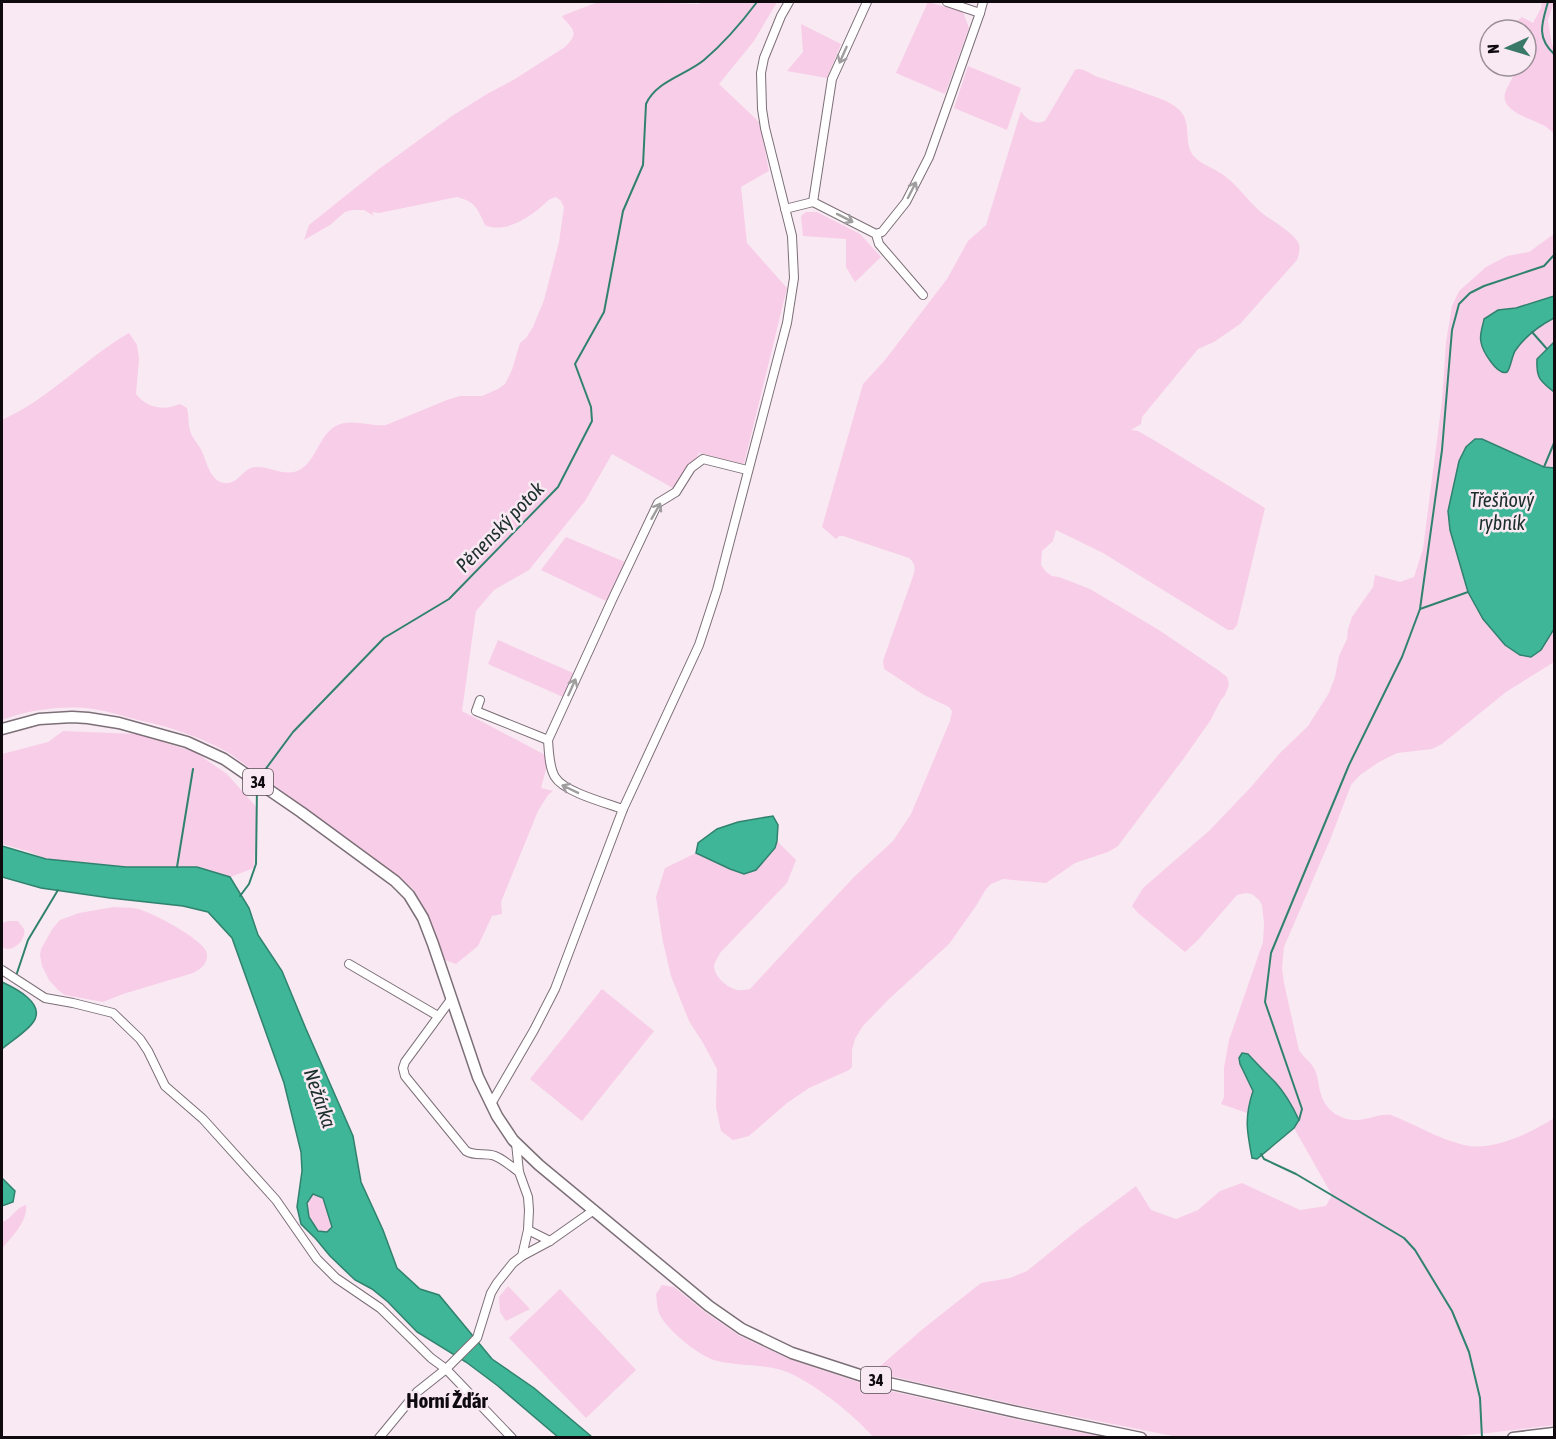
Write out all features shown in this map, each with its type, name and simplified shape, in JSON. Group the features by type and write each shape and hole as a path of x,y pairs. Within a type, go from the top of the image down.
{"main road":[{"name":"34","path":"2,729 39,719 88,718 119,723 187,742 224,759 395,881 408,895 423,918 434,944 478,1077 497,1116 516,1143 539,1165 709,1306 742,1329 792,1353 874,1380 1141,1437"},
{"path":"1513,1437 1554,1432"}],"street":[{"path":"491,1104 534,1030 555,988 623,809 699,645 717,590 787,322 795,278 792,236 765,128 761,73 768,47 789,2"},
{"path":"813,202 832,79 867,2"},
{"path":"947,2 980,13"},
{"path":"785,209 813,202 876,234 882,232 906,202 929,157 983,2"},
{"path":"876,234 879,244 923,295"},
{"path":"623,809 562,786 551,764 548,740 658,503 676,492 690,468 703,459 747,470"},
{"path":"480,700 476,711 548,740"},
{"path":"349,964 438,1016"},
{"path":"2,970 45,998 113,1013 140,1039 165,1086 203,1119 269,1192 317,1259 336,1278 380,1308 431,1358 449,1366 512,1437"},
{"path":"452,998 405,1062 403,1068 405,1076 466,1151 473,1155 497,1156 519,1172"},
{"path":"516,1143 519,1172 528,1197 529,1210 528,1230 522,1256"},
{"path":"379,1437 417,1392 449,1366 477,1338 492,1293 513,1263 550,1241 594,1210"},
{"path":"528,1230 550,1241"}],"shaded area":[{"path":"598,2 698,4 703,2 777,2 754,41 719,84 760,124 769,171 741,187 747,243 787,288 744,464 699,453 680,492 612,454 585,501 529,570 494,590 476,611 462,711 547,756 541,788 553,791 538,811 501,902 502,914 492,916 478,946 456,964 445,960 426,911 413,889 365,851 229,753 174,729 93,709 47,709 2,720 2,420 35,401 129,333 137,345 139,359 136,394 140,399 156,407 180,404 187,408 191,434 214,477 223,483 233,482 253,467 285,472 301,469 311,459 330,430 336,426 348,423 386,425 447,400 460,396 482,396 498,389 505,384 520,343 533,327 544,300 559,242 564,207 556,197 519,222 498,228 485,225 475,206 457,197 379,213 373,212 374,216 364,210 352,210 345,212 330,225 304,240 309,225 379,169 452,116 565,47 574,35 562,17"},
{"path":"928,2 963,12 969,28 945,94 896,73"},
{"path":"1542,2 1554,2 1548,20 1554,46 1554,134 1512,109 1507,105 1505,99 1505,93 1512,78 1538,78 1538,18 1536,18"},
{"path":"801,24 841,44 827,78 787,71 803,52"},
{"path":"968,66 1021,88 1007,130 954,108"},
{"path":"1078,69 1157,97 1173,105 1185,118 1192,154 1231,181 1257,209 1291,234 1299,244 1297,260 1240,324 1214,342 1198,349 1142,417 1141,424 1131,430 1138,431 1152,439 1265,508 1237,625 1233,630 1228,630 1103,553 1056,530 1053,541 1042,551 1041,565 1046,572 1090,589 1159,630 1227,677 1229,685 1210,721 1118,846 1108,852 1075,863 1046,883 1003,879 991,884 949,944 862,1027 855,1039 852,1050 852,1067 849,1070 809,1088 787,1103 749,1136 733,1140 721,1131 716,1107 717,1069 689,1021 671,976 656,897 665,868 696,853 730,869 775,848 777,841 796,860 787,883 720,953 715,963 716,974 721,981 734,989 750,989 855,876 893,841 911,814 950,721 952,711 949,707 924,695 884,669 883,661 913,576 914,565 909,558 843,536 836,539 822,527 863,384 885,360 947,279 968,241 986,225 1021,111 1032,121 1045,121 1075,70"},
{"path":"806,212 817,212 860,234 881,257 855,282 846,267 846,239 803,236 801,216"},
{"path":"1554,234 1554,296 1516,308 1498,310 1499,370 1505,372 1510,368 1515,351 1520,344 1539,327 1554,318 1554,342 1547,349 1540,381 1554,392 1554,468 1544,467 1520,457 1541,650 1554,629 1554,662 1506,692 1442,744 1432,749 1397,753 1360,775 1351,785 1284,947 1282,968 1299,1050 1315,1071 1324,1102 1336,1114 1353,1120 1391,1115 1445,1139 1475,1146 1487,1146 1511,1140 1554,1118 1554,1425 1433,1438 1178,1437 1022,1406 877,1373 873,1369 878,1368 981,1283 1010,1278 1027,1271 1136,1186 1151,1210 1176,1219 1198,1210 1220,1191 1242,1183 1300,1210 1326,1206 1332,1195 1294,1128 1299,1120 1276,1084 1248,1054 1239,1058 1253,1092 1247,1113 1221,1104 1224,1097 1224,1068 1229,1040 1263,942 1264,923 1262,905 1259,900 1252,894 1237,895 1185,952 1132,906 1143,888 1210,830 1280,753 1308,726 1329,693 1352,617 1373,587 1375,575 1400,582 1414,577 1423,549 1452,306 1459,291 1486,267 1507,256 1529,252"},
{"path":"566,537 625,562 606,601 541,570"},
{"path":"498,640 573,673 563,697 488,664"},
{"path":"63,731 137,734 195,752 227,774 257,808 254,868 230,877 197,867 126,867 46,859 2,844 2,754 48,742"},
{"path":"114,907 145,911 186,933 206,951 207,958 204,964 193,973 103,1002 65,995 49,980 42,966 41,949 60,920 79,913"},
{"path":"18,921 24,933 21,941 15,947 6,949 2,947 2,923"},
{"path":"602,989 654,1031 582,1121 530,1079"},
{"path":"313,1194 323,1198 332,1227 327,1232 319,1231 309,1217 307,1203"},
{"path":"26,1205 22,1223 2,1249 2,1222"},
{"path":"662,1285 674,1287 738,1335 789,1359 873,1387 1104,1437 873,1437 830,1398 792,1374 773,1368 717,1361 694,1349 671,1330 660,1315 656,1294"},
{"path":"508,1286 530,1309 506,1321 500,1312 499,1297"},
{"path":"560,1289 636,1370 586,1418 509,1338"}],"water":[{"path":"1554,296 1554,318 1523,341 1515,351 1507,372 1499,370 1491,362 1482,346 1480,336 1484,319 1498,310 1516,308"},
{"path":"1554,342 1554,392 1540,378 1537,371 1537,359"},
{"name":"Třešňový rybník","path":"1475,439 1482,439 1544,467 1554,468 1554,629 1541,650 1531,657 1520,655 1505,645 1483,619 1468,592 1450,530 1448,511 1459,461 1466,447"},
{"path":"773,816 778,825 775,848 756,870 744,874 696,853 698,843 717,829 738,822"},
{"name":"Nežárka","path":"2,846 46,859 126,867 197,867 230,877 249,908 258,935 282,971 353,1136 361,1182 397,1268 420,1289 439,1295 492,1359 534,1388 592,1437 558,1437 466,1362 417,1332 388,1302 372,1289 355,1280 301,1224 297,1207 302,1171 301,1152 284,1083 232,938 208,912 183,906 41,888 2,877","holes":["313,1194 323,1198 332,1227 327,1232 318,1231 309,1217 307,1203"]},
{"path":"2,982 27,997 32,1002 36,1014 28,1028 2,1049"},
{"path":"1242,1053 1248,1054 1279,1086 1299,1120 1294,1128 1257,1159 1252,1158 1247,1125 1253,1091 1240,1064 1239,1058"},
{"path":"2,1178 15,1191 13,1202 2,1206"}],"waterway":[{"name":"Pěnenský potok","path":"259,778 293,732 384,638 449,599 558,487 592,421 591,407 575,364 604,312 623,211 643,165 646,104 664,84 704,60 757,2"},
{"path":"1548,2 1542,30 1545,42 1554,54"},
{"path":"1299,1120 1302,1109 1265,1002 1271,953 1349,765 1402,657 1420,609 1442,450 1452,330 1459,304 1470,293 1484,286 1544,266 1554,255"},
{"path":"1532,332 1547,349"},
{"path":"1544,467 1554,443"},
{"path":"1420,609 1468,592"},
{"path":"177,867 193,769"},
{"name":"Pěnenský potok","path":"240,896 249,884 256,864 257,786"},
{"path":"16,976 28,940 58,890"},
{"path":"1261,1154 1264,1159 1296,1174 1404,1238 1415,1250 1452,1311 1469,1352 1480,1398 1482,1438"}],"district":[{"name":"Horní Žďár","path":"447,1401"}]}
